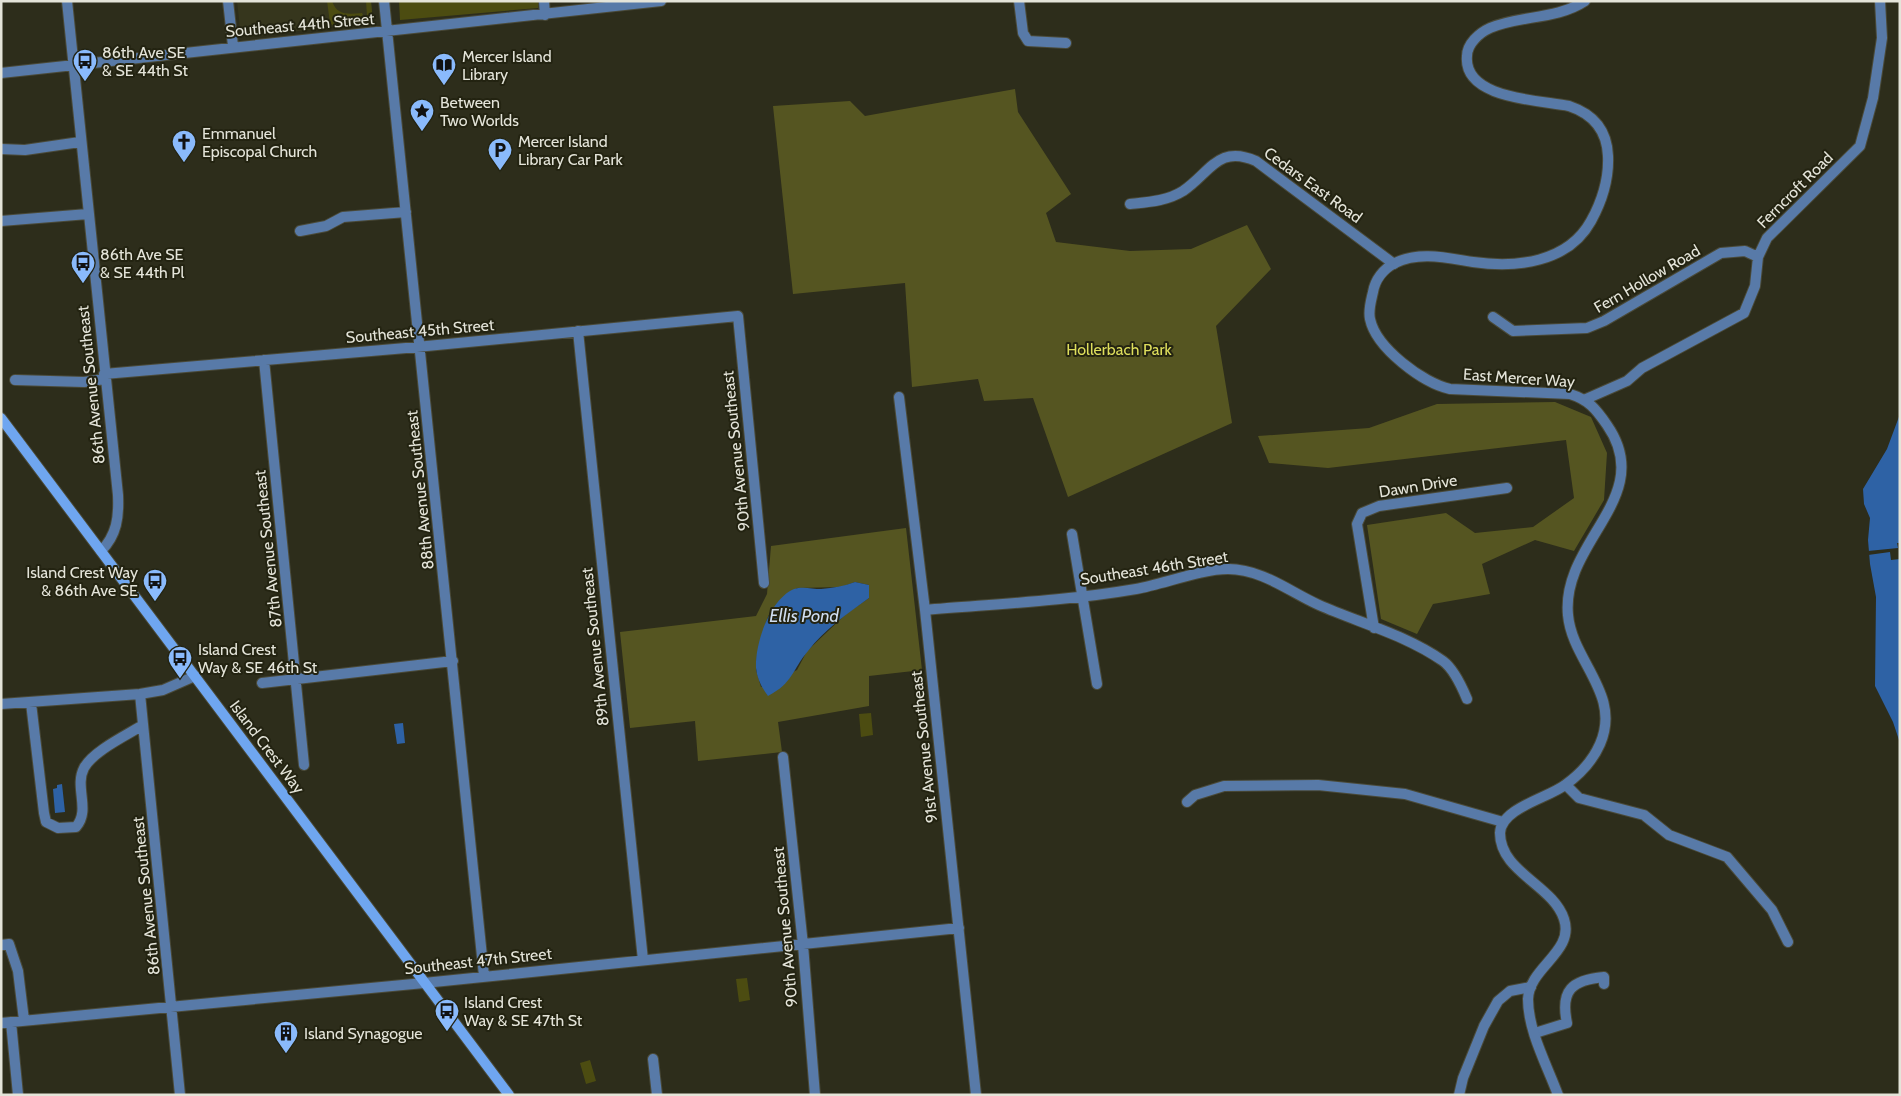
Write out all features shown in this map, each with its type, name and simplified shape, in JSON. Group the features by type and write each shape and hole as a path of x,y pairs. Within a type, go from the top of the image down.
{"main road":[{"name":"Island Crest Way","path":"1,418 509,1095"}],"street":[{"name":"86th Avenue Southeast","path":"67,1 119,514 113,536 101,551"},
{"path":"228,1 233,46"},
{"name":"88th Avenue Southeast","path":"384,1 484,976"},
{"path":"544,1 545,15"},
{"name":"Southeast 44th Street","path":"1,73 233,46 387,32 661,1"},
{"path":"1019,1 1023,33 1028,41 1066,43"},
{"name":"East Mercer Way","path":"1503,822 1518,808 1548,796 1566,785 1594,756 1606,725 1604,700 1572,635 1568,620 1568,593 1579,558 1607,516 1616,497 1621,480 1618,447 1611,430 1586,399 1570,394 1450,389 1436,386 1386,347 1370,318 1374,287 1379,276 1394,264 1407,258 1433,256 1509,265 1530,262 1558,253 1575,241 1587,228 1603,192 1608,170 1606,142 1598,123 1587,113 1570,106 1489,90 1473,80 1468,71 1466,55 1470,45 1478,35 1489,28 1558,13 1574,8 1584,1"},
{"name":"Ferncroft Road","path":"1586,399 1627,381 1644,366 1740,316 1755,286 1758,257 1762,246 1774,230 1860,146 1873,98 1882,38 1880,1"},
{"path":"1,149 25,150 80,142"},
{"name":"Cedars East Road","path":"1130,204 1167,199 1184,190 1217,160 1244,156 1256,161 1394,264"},
{"path":"300,231 326,226 343,217 406,212"},
{"path":"1,221 88,214"},
{"name":"Fern Hollow Road","path":"1493,316 1513,331 1587,328 1604,321 1721,253 1745,251 1758,257"},
{"name":"Southeast 45th Street","path":"15,380 84,382 105,376 738,316"},
{"name":"90th Avenue Southeast","path":"738,316 764,583"},
{"name":"89th Avenue Southeast","path":"578,331 643,960"},
{"name":"87th Avenue Southeast","path":"264,360 304,765"},
{"name":"91st Avenue Southeast","path":"899,397 925,610 976,1095"},
{"name":"Dawn Drive","path":"1374,628 1357,524 1362,513 1379,506 1507,488"},
{"path":"1072,534 1080,589 1084,596 1097,684"},
{"name":"Southeast 46th Street","path":"925,610 1084,596 1165,584 1216,570 1243,570 1263,576 1317,604 1417,645 1445,662 1460,682 1467,699"},
{"path":"262,683 453,661"},
{"path":"1,704 140,694 163,690 195,676"},
{"name":"86th Avenue Southeast","path":"140,694 180,1095"},
{"path":"31,702 44,813 46,822 58,828 76,827 81,822 83,815 81,778 87,764 94,756 143,725"},
{"name":"90th Avenue Southeast","path":"783,757 803,945 815,1095"},
{"path":"1187,802 1195,795 1224,786 1318,785 1405,794 1503,822 1500,831 1501,841 1509,858 1552,899 1564,917 1566,931 1561,947 1536,975 1528,998 1530,1017 1558,1095"},
{"path":"1566,785 1579,798 1644,814 1669,835 1727,858 1772,910 1788,942"},
{"name":"Southeast 47th Street","path":"6,1022 424,983 959,928"},
{"path":"1,944 9,944 18,971 24,1020"},
{"path":"1535,1033 1567,1023 1565,999 1568,989 1575,984 1590,978 1604,977 1604,984"},
{"path":"1459,1095 1463,1078 1484,1026 1498,1001 1510,991 1531,987"},
{"path":"6,1022 18,1095"},
{"path":"653,1060 657,1095"}],"shaded area":[{"path":"237,1 371,1 373,22 250,37 240,29"},
{"path":"327,1 332,1 340,12 348,14 362,13 364,17 367,16 366,1 371,1 373,22 335,27 330,23"},
{"path":"399,1 538,1 538,8 400,20"},
{"path":"871,713 873,735 861,737 859,714"},
{"path":"747,978 750,1000 739,1002 736,979"},
{"path":"590,1060 596,1081 586,1084 580,1063"}],"green space":[{"name":"Hollerbach Park","path":"1015,89 1018,112 1071,194 1046,213 1056,242 1130,251 1191,249 1247,225 1271,269 1216,326 1232,423 1068,497 1033,398 984,401 978,379 912,387 905,283 793,294 773,106 850,101 865,116"},
{"path":"1555,402 1591,417 1607,453 1604,500 1574,551 1535,540 1482,564 1490,594 1433,604 1417,634 1381,619 1367,525 1446,513 1475,533 1533,527 1574,498 1566,440 1328,468 1269,463 1258,436 1369,428 1437,404"},
{"path":"906,528 922,670 869,676 869,706 778,722 782,752 698,761 695,721 630,728 620,632 756,616 767,594 771,546","holes":["855,582 869,585 869,598 846,614 807,651 797,670 761,687 756,670 757,655 770,612 797,588 841,587"]}],"water":[{"path":"1900,414 1900,743 1893,722 1875,686 1876,597 1868,540 1870,518 1864,504 1863,489 1887,449"},
{"name":"Ellis Pond","path":"855,582 869,585 869,598 821,636 783,686 768,696 757,676 756,658 761,635 771,612 778,602 785,594 797,588 825,589"},
{"path":"403,723 405,743 397,744 394,724"},
{"path":"62,784 65,812 55,813 53,789 57,788 57,785"}],"pier":[{"path":"1897,543 1900,543 1900,559 1891,560 1890,552 1868,555 1868,551 1898,548"}],"place":[{"name":"86th Ave SE & SE 44th St","path":"85,82"},
{"name":"Mercer Island Library","path":"444,86"},
{"name":"Between Two Worlds","path":"422,132"},
{"name":"Emmanuel Episcopal Church","path":"184,163"},
{"name":"Mercer Island Library Car Park","path":"500,171"},
{"name":"86th Ave SE & SE 44th Pl","path":"83,284"},
{"name":"Island Crest Way & 86th Ave SE","path":"155,602"},
{"name":"Island Crest Way & SE 46th St","path":"180,679"},
{"name":"Island Crest Way & SE 47th St","path":"447,1032"},
{"name":"Island Synagogue","path":"286,1054"}]}
